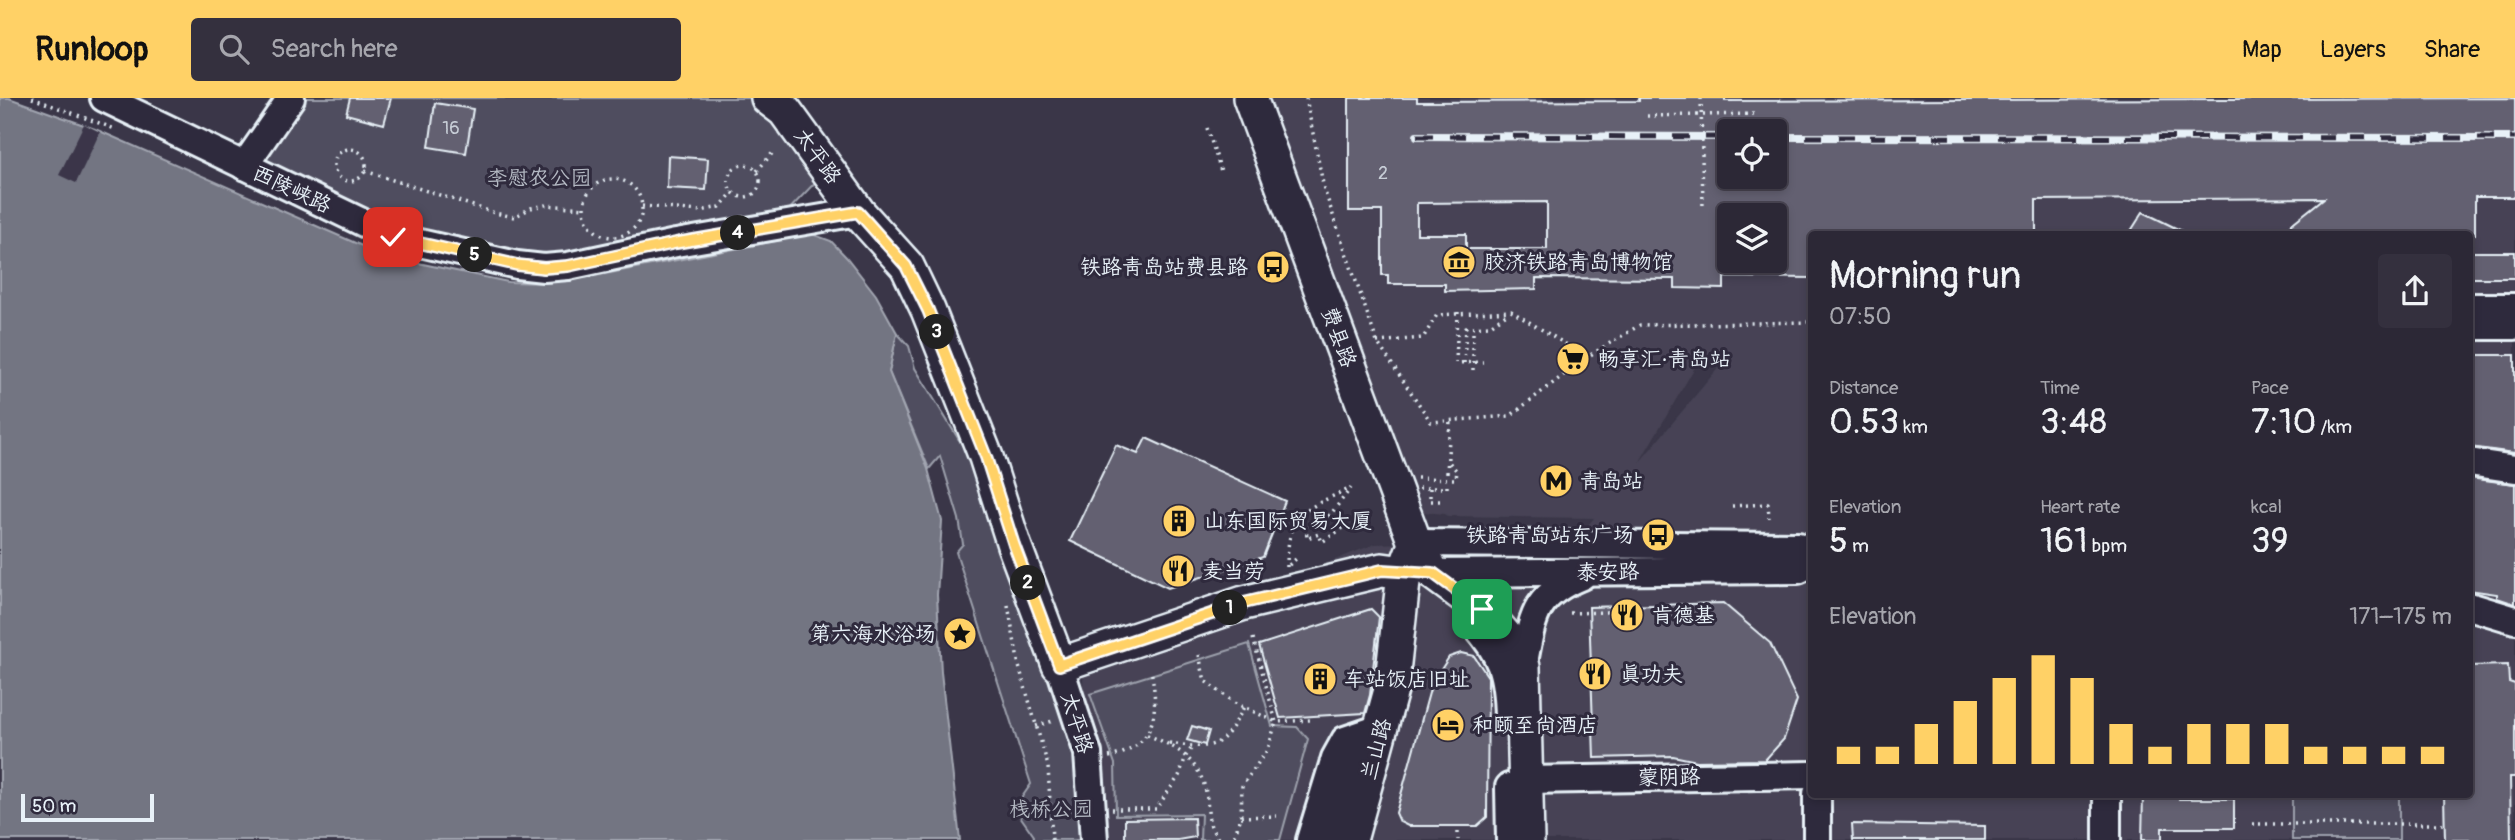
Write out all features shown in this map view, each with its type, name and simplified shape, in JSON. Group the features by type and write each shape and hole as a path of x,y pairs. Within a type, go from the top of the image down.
{"main road":[{"name":"费县路","path":"1228,98 1417,563"},
{"name":"费县路","path":"1250,98 1417,563"},
{"name":"太平路","path":"778,102 858,212 906,266 928,310 986,457 1014,545 1059,665"},
{"path":"1059,665 1244,603 1417,563 1482,609 1518,651 1523,667 1527,840"},
{"name":"兰山路","path":"1350,840 1365,733 1391,690 1417,563"}],"street":[{"name":"西陵峡路","path":"104,98 393,237 517,265 544,268 568,266 676,243 858,212"},
{"path":"244,166 291,98"},
{"path":"2473,307 2515,307"},
{"path":"2473,326 2515,326"},
{"path":"2473,463 2515,468"},
{"name":"泰安路","path":"1417,563 1798,545 1808,552"},
{"path":"1417,563 1490,641 1504,667 1507,686 1510,840"},
{"name":"泰安路","path":"1417,563 1591,572 1798,570 1808,565"},
{"path":"1523,667 1532,621 1543,600 1559,585 1591,572"},
{"path":"2473,607 2515,620"},
{"name":"太平路","path":"1059,665 1088,753 1094,840"},
{"path":"1292,840 1318,754 1327,745 1365,733"},
{"path":"1310,840 1335,758 1365,733"},
{"path":"1331,840 1365,733"},
{"name":"蒙阴路","path":"1527,780 1808,775"},
{"path":"1817,798 1817,840"},
{"path":"2107,798 2107,840"}],"path":[{"path":"1306,98 1324,188 1377,342 1431,422 1510,416 1587,357 1640,325 1808,322"},
{"path":"1701,98 1703,210"},
{"path":"1647,116 1755,114"},
{"path":"1207,128 1221,171"},
{"path":"344,150 354,150 365,160 365,171 358,179 348,181 335,172 334,162 344,150"},
{"path":"757,171 775,150"},
{"path":"743,164 753,167 760,181 757,191 748,196 733,192 728,177 734,168 743,164"},
{"path":"365,171 495,213 514,216 545,205 585,208"},
{"path":"616,179 634,188 640,196 642,206 638,224 624,235 616,237 598,233 591,227 586,219 585,208 590,191 597,184 616,179"},
{"path":"642,206 701,211 720,207 733,192"},
{"path":"1377,342 1423,338 1437,315 1458,312 1511,312 1587,357"},
{"path":"1458,312 1456,363 1483,362"},
{"path":"1464,363 1466,327 1489,326 1511,312"},
{"path":"1473,333 1473,372"},
{"path":"1447,474 1450,421"},
{"path":"1447,482 1447,488 1418,488 1417,478 1456,479 1457,471 1448,461"},
{"path":"1297,558 1287,566 1287,541 1298,517 1318,503 1351,488 1330,515 1306,524 1307,538 1319,534 1322,542 1343,528"},
{"path":"1430,488 1430,501 1445,501"},
{"path":"1732,506 1768,504 1769,518"},
{"path":"1006,595 1019,666 1048,766 1052,840"},
{"path":"1570,612 1609,612"},
{"path":"1233,840 1241,817 1242,786 1268,748 1276,722 1253,638"},
{"path":"1199,655 1205,681 1235,703 1276,722 1310,720"},
{"path":"1109,757 1125,754 1147,735 1156,713 1152,670"},
{"path":"1167,743 1193,746 1216,743 1230,733 1244,707"},
{"path":"1036,726 1053,721"},
{"path":"1147,735 1167,743 1186,756 1203,777 1208,824 1219,840"},
{"path":"1115,808 1156,808 1179,776 1186,756 1193,746"},
{"path":"1050,809 1067,810"},
{"path":"1241,817 1277,816"},
{"path":"2252,824 2445,824"},
{"path":"1458,832 1458,840"}],"shaded area":[{"path":"1269,98 2515,98 2515,840 1077,840 1084,659 1375,544 1577,538 1594,518 1448,516 1423,512 1416,507 1325,261","holes":["1730,354 1639,463 1695,367 1706,358"]}],"green space":[{"name":"李慰农公园","path":"291,98 768,98 828,169 783,216 570,254 521,257 403,227 250,159"},
{"name":"栈桥公园","path":"897,333 909,346 915,368 983,479 1013,577 1074,747 1080,808 1079,840 1033,840 1034,836 1020,816 1022,797 1031,784 956,552 963,544 959,519 940,456 929,469 889,372"},
{"path":"1249,644 1272,726 1297,727 1308,739 1280,840 1200,840 1201,814 1116,815 1115,764 1090,694"},
{"path":"2292,798 2399,798 2399,840 2292,840"}],"water":[{"path":"0,98 9,98 95,129 385,256 508,282 546,283 589,277 812,234 831,241 876,295 897,333 889,372 928,469 942,521 937,595 941,672 960,840 0,840"}],"pier":[{"path":"84,124 100,132 76,183 59,175"}],"building":[{"path":"350,98 391,98 384,124 346,114"},
{"path":"1349,98 1417,98 1417,102 1639,101 1639,98 1725,98 1725,101 2515,98 2515,197 2475,197 2475,234 2473,231 2283,231 2324,198 2036,200 2036,231 1808,231 1808,278 1724,277 1724,289 1675,288 1675,279 1536,278 1536,289 1445,291 1445,284 1388,284 1388,275 1382,275 1382,211 1349,211","holes":["1547,202 1547,249 1466,249 1466,234 1417,234 1417,203"]},
{"path":"435,103 473,109 466,153 429,147"},
{"path":"668,156 708,159 706,190 667,188"},
{"path":"2143,212 2182,231 2131,231"},
{"path":"2473,252 2515,252 2515,278 2473,278"},
{"path":"2473,355 2515,355 2515,453 2473,448"},
{"name":"山东国际贸易大厦","path":"1146,438 1285,501 1263,557 1168,588 1070,541 1116,445 1138,454"},
{"path":"2473,479 2515,484 2515,604 2497,598 2497,594 2473,591"},
{"path":"1723,603 1770,643 1797,700 1784,739 1765,760 1697,761 1673,756 1594,758 1589,607"},
{"name":"车站饭店旧址","path":"1371,609 1379,617 1370,695 1365,713 1280,718 1259,645"},
{"path":"1461,653 1474,656 1488,677 1487,817 1477,826 1408,826 1400,822 1396,813 1435,671 1440,671 1449,657"},
{"path":"2508,665 2509,682 2515,684 2515,777 2510,777 2511,840 2445,840 2444,798 2473,798 2473,666"},
{"path":"1192,726 1209,731 1205,745 1187,740"},
{"path":"2143,798 2234,799 2234,828 2162,828 2162,840 2142,840"},
{"path":"1194,818 1195,837 1178,840 1125,840 1125,819"},
{"path":"1852,824 1985,826 1985,840 1853,840"}],"railway":[{"path":"1417,136 1717,137"},
{"path":"1787,137 2515,138"}],"place":[{"name":"胶济铁路青岛博物馆","path":"1459,262"},
{"name":"铁路青岛站费县路","path":"1273,267"},
{"name":"畅享汇·青岛站","path":"1573,359"},
{"name":"青岛站","path":"1556,481"},
{"name":"山东国际贸易大厦","path":"1179,521"},
{"name":"铁路青岛站东广场","path":"1658,535"},
{"name":"麦当劳","path":"1178,571"},
{"name":"肯德基","path":"1627,615"},
{"name":"第六海水浴场","path":"960,634"},
{"name":"真功夫","path":"1595,674"},
{"name":"车站饭店旧址","path":"1320,679"},
{"name":"和颐至尚酒店","path":"1448,725"}],"route":[{"path":"393,237 517,265 544,268 568,266 676,243 858,212 906,266 928,310 986,457 1014,545 1059,665 1244,603 1382,570 1433,573 1482,609"}]}
